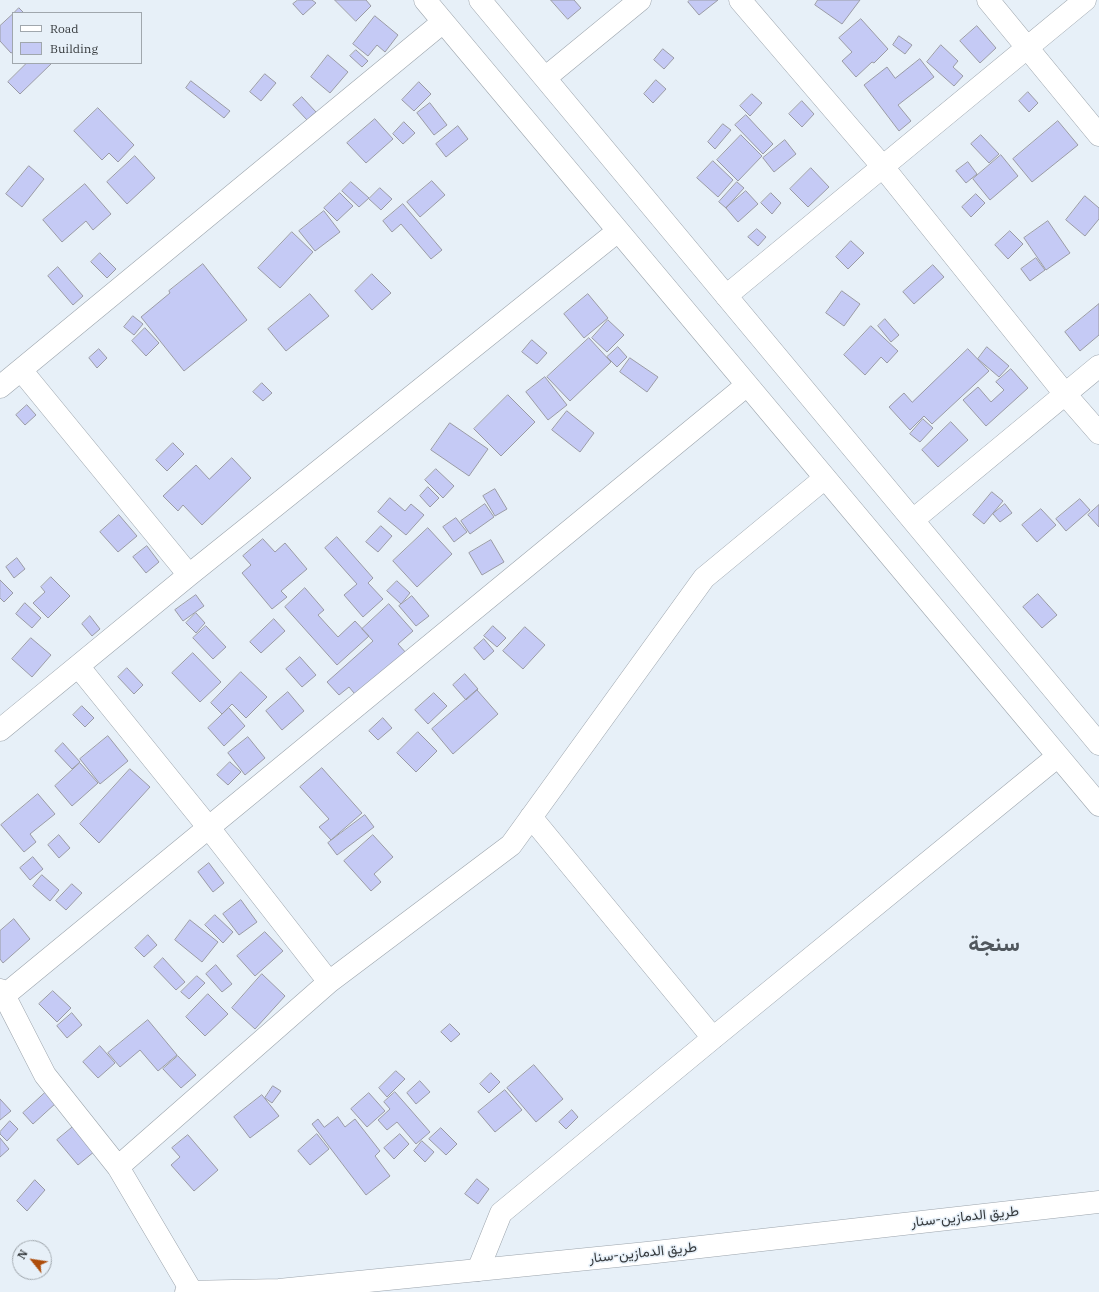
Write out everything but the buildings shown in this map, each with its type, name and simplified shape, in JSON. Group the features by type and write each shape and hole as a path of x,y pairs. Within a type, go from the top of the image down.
{"main road":[{"path":"425,0 1099,805"},
{"path":"480,0 913,520 1095,731"},
{"path":"545,78 640,0"},
{"path":"740,0 882,167 1065,394 1099,433"},
{"path":"988,0 1099,135"},
{"path":"726,296 1085,0"},
{"path":"0,387 443,22"},
{"path":"0,730 618,231"},
{"path":"913,520 1099,366"},
{"path":"21,370 189,576"},
{"path":"192,1292 118,1167 45,1075 1,995 209,828 747,385"},
{"path":"118,1167 329,982 511,845 704,578 825,478"},
{"path":"78,666 209,828 329,982"},
{"path":"478,1270 501,1213 1058,756"},
{"path":"531,817 713,1038"},
{"name":"طريق الدمازين-سنار","path":"186,1292 279,1290 647,1253 1099,1202"}],"district":[{"name":"سنجة","path":"994,945"}]}
